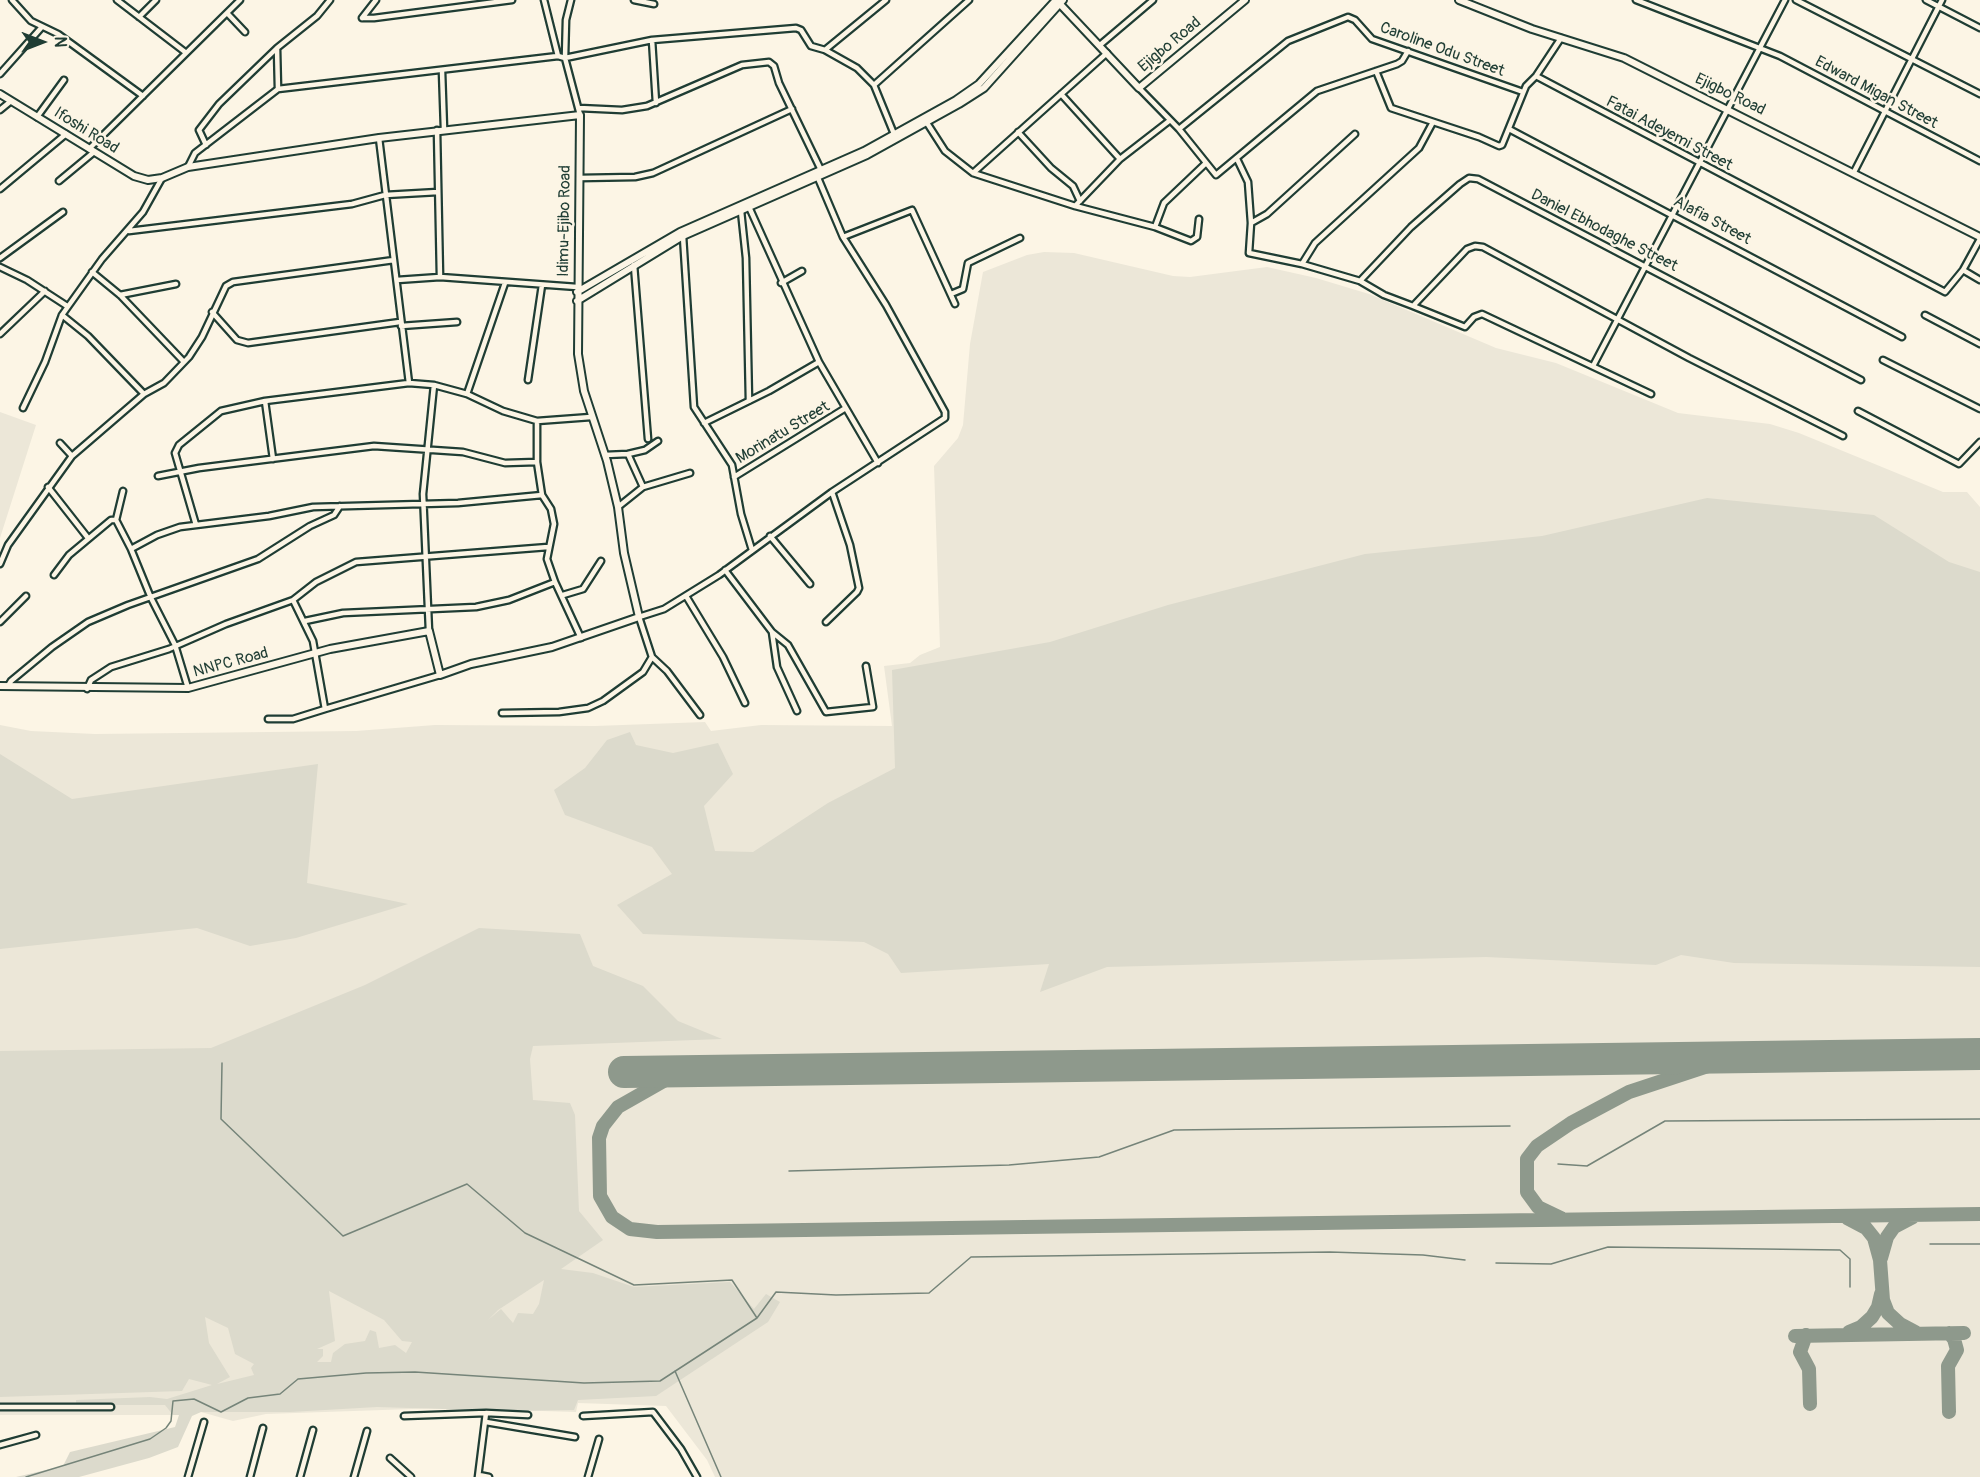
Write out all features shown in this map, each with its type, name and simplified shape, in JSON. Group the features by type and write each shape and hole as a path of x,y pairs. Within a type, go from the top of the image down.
{"main road":[{"name":"Ejigbo Road","path":"1139,88 1245,0"},
{"name":"Ejigbo Road","path":"1459,0 1473,3 1532,29 1624,58 1854,172 1980,238"},
{"path":"1059,1 1139,88"},
{"name":"Idimu-Ejibo Road","path":"578,301 672,240 726,214 741,211 818,178 927,123 984,88 1059,1"},
{"name":"Idimu-Ejibo Road","path":"579,112 577,290 672,240 925,118 980,84 1059,1"},
{"name":"Ifoshi Road","path":"0,94 140,179 162,178"},
{"path":"162,178 188,167 379,138 579,112"},
{"path":"429,631 440,675 471,664 581,638 639,617 624,553 618,507 605,455 591,417 578,354 577,290"},
{"name":"NNPC Road","path":"0,686 188,688 210,684 316,653 429,631"}],"street":[{"path":"12,0 31,21 57,34 143,96"},
{"path":"117,0 185,52"},
{"path":"139,16 156,0"},
{"path":"58,181 92,150 185,52 240,0"},
{"path":"206,145 199,130 219,104 277,48 317,16 330,0"},
{"path":"376,0 362,18 512,0"},
{"path":"544,0 558,56"},
{"path":"571,0 566,20 566,58 579,112 622,110 656,103 742,64 768,62 774,66 821,170"},
{"path":"634,0 654,4"},
{"path":"825,50 886,0"},
{"path":"873,86 969,0"},
{"path":"1100,45 1153,0"},
{"name":"Edward Migan Street","path":"1636,0 1760,48 1885,110 1980,161"},
{"path":"1593,366 1726,108 1785,0"},
{"path":"1796,0 1980,94"},
{"path":"1926,0 1980,28"},
{"path":"1854,172 1942,0"},
{"path":"227,13 245,33"},
{"name":"Caroline Odu Street","path":"1179,129 1288,40 1305,32 1352,18 1372,39 1523,92"},
{"path":"0,74 41,28"},
{"path":"188,167 195,153 278,89 558,56 566,58 652,40 796,28 801,30 811,46 825,50 856,68 873,86 894,134"},
{"path":"1376,71 1391,108 1499,146 1502,145 1528,82 1536,76 1561,37"},
{"path":"652,40 656,103"},
{"path":"277,48 278,89"},
{"path":"1139,88 1179,129 1215,175 1317,91 1402,61 1408,51"},
{"path":"973,173 1107,53"},
{"path":"440,277 438,192 442,70"},
{"name":"Fatai Adeyemi Street","path":"1536,76 1945,292 1963,270 1980,238"},
{"path":"37,117 64,80"},
{"path":"1061,94 1120,159"},
{"path":"0,110 11,101"},
{"path":"580,178 635,177 653,173 792,109"},
{"path":"1075,206 1120,159 1169,120"},
{"path":"1302,264 1315,243 1340,218 1419,148 1433,122"},
{"path":"927,123 945,151 973,173 1075,206 1155,227 1194,241 1199,219"},
{"name":"Alafia Street","path":"1509,129 1902,337"},
{"path":"1018,132 1051,168 1073,186 1080,201"},
{"path":"0,189 66,134"},
{"path":"1251,223 1267,214 1355,134"},
{"path":"379,138 409,383"},
{"path":"1237,159 1247,176 1251,254 1302,264 1360,281 1465,327 1474,317 1482,314 1651,394"},
{"path":"1155,227 1164,203 1205,164"},
{"path":"23,408 45,362 67,306 92,272 129,231 150,201 162,178"},
{"path":"700,715 667,671 652,657 639,617 664,609 686,596 832,492 945,418 945,411 886,305 843,237 818,178"},
{"name":"Daniel Ebhodaghe Street","path":"1360,281 1411,227 1468,178 1478,179 1861,380"},
{"path":"129,231 352,204 385,195 438,192"},
{"path":"749,207 781,283 819,362 844,409 878,463"},
{"path":"843,237 912,210 955,304"},
{"path":"741,211 746,258 749,401"},
{"path":"0,258 63,213"},
{"path":"683,236 691,389 694,407 732,465 741,514 752,550"},
{"path":"951,294 963,289 968,263 1020,238"},
{"path":"1413,306 1467,249 1474,246 1483,247 1689,358 1843,436"},
{"path":"0,564 8,545 72,456 144,394 164,382 184,362 202,337 226,286 233,282 394,260"},
{"path":"634,265 648,439"},
{"path":"0,267 45,291 67,306"},
{"path":"1963,270 1980,280"},
{"path":"781,283 802,271"},
{"path":"92,272 120,295 184,362"},
{"path":"396,280 440,277 577,290"},
{"path":"467,394 505,283"},
{"path":"120,295 176,284"},
{"path":"528,380 542,285"},
{"path":"0,334 45,291"},
{"path":"212,312 237,340 248,343 401,324 457,322"},
{"path":"62,315 88,336 144,394"},
{"path":"1925,315 1980,344"},
{"path":"1883,360 1980,410"},
{"path":"704,423 819,362"},
{"path":"196,525 175,458 176,449 198,429 229,408 265,401 409,383 434,385 467,394 503,411 537,421 591,417"},
{"path":"429,631 426,610 423,502 434,385"},
{"path":"265,401 273,459"},
{"name":"Morinatu Street","path":"734,477 844,409"},
{"path":"1858,411 1959,464 1980,442"},
{"path":"537,421 537,462 542,495 551,509 554,524 547,559 581,638"},
{"path":"605,455 628,454 645,450 658,441"},
{"path":"60,443 72,456"},
{"path":"158,476 374,447 426,452 463,452 505,463 537,462"},
{"path":"628,454 643,487"},
{"path":"618,507 643,487 690,473"},
{"path":"48,487 88,538"},
{"path":"123,491 116,520 131,549 151,598 176,645 188,688"},
{"path":"826,622 858,592 850,545 832,492"},
{"path":"131,549 169,530 278,515 313,507 423,502 458,503 542,495"},
{"path":"8,687 11,681 76,628 113,610 258,559 310,526 334,515 340,506"},
{"path":"54,575 69,555 88,538 111,520 116,520"},
{"path":"770,536 810,584"},
{"path":"87,688 91,680 105,669 176,645 292,600 316,582 356,562 548,547"},
{"path":"563,595 583,589 601,561"},
{"path":"725,570 772,632 788,645 823,710 830,714 873,707 866,666"},
{"path":"305,621 343,613 476,607 509,600 555,582"},
{"path":"0,622 26,596"},
{"path":"686,596 723,657 745,704"},
{"path":"292,600 305,621 316,653 325,709"},
{"path":"772,632 777,667 797,711"},
{"path":"502,712 559,712 588,708 603,701 643,672 652,657"},
{"path":"268,719 293,719 440,675"},
{"path":"0,1407 111,1407"},
{"path":"583,1416 653,1412 681,1449 697,1477"},
{"path":"486,1413 478,1476 489,1477"},
{"path":"404,1416 528,1414"},
{"path":"188,1477 204,1422"},
{"path":"486,1422 575,1437"},
{"path":"250,1477 263,1428"},
{"path":"300,1477 313,1430"},
{"path":"354,1477 367,1431"},
{"path":"0,1444 36,1435"},
{"path":"588,1477 599,1439"},
{"path":"390,1458 409,1476"}],"shaded area":[{"path":"1044,252 1074,253 1173,276 1190,277 1267,267 1316,278 1369,294 1496,348 1556,363 1678,413 1770,424 1799,433 1943,492 1967,492 1980,507 1980,1477 715,1477 707,1460 666,1406 578,1403 576,1412 441,1408 266,1414 233,1421 201,1412 179,1415 0,1415 0,725 31,731 95,734 356,731 435,725 595,726 705,722 711,731 761,725 892,726 884,666 910,663 920,655 940,647 934,466 958,438 963,425 970,344 983,272 1027,255"},
{"path":"0,412 36,425 0,538"},
{"path":"1707,498 1874,515 1949,562 1980,572 1980,967 1734,963 1681,955 1656,965 1486,957 1107,967 1040,992 1049,964 901,973 888,954 864,942 643,934 617,905 672,874 652,847 565,815 554,790 585,768 607,740 630,732 636,745 673,753 718,743 733,774 704,806 715,851 753,852 828,803 895,768 892,670 1050,642 1168,605 1365,554 1542,536"},
{"path":"0,754 72,799 318,764 307,883 408,904 296,938 250,946 197,928 0,949"},
{"path":"479,928 580,934 593,966 643,986 678,1021 722,1039 533,1046 530,1059 533,1100 570,1103 575,1115 579,1211 603,1240 561,1269 593,1273 634,1287 730,1282 754,1309 766,1294 780,1302 768,1322 656,1396 578,1400 574,1410 508,1411 377,1407 290,1412 201,1412 192,1416 178,1447 149,1458 79,1477 16,1477 63,1466 70,1452 175,1427 179,1415 173,1415 165,1405 76,1405 76,1400 150,1397 167,1399 212,1385 189,1379 182,1391 0,1397 0,1051 211,1048 365,985","holes":["544,1280 539,1304 533,1314 518,1313 513,1323 501,1309 488,1320 498,1310","329,1291 384,1320 402,1341 412,1342 406,1353 395,1345 379,1348 376,1332 370,1330 365,1341 345,1344 333,1353 331,1362 317,1362 323,1356 323,1349 317,1349 335,1341","205,1317 228,1328 235,1354 254,1364 251,1368 254,1375 217,1384 230,1377 209,1343"]}],"waterway":[{"path":"222,1063 221,1119 343,1236 467,1184 525,1233 634,1285 732,1280 757,1318"},
{"path":"1558,1164 1587,1166 1665,1121 1980,1119"},
{"path":"789,1171 1009,1165 1099,1157 1174,1130 1510,1126"},
{"path":"1930,1244 1980,1244"},
{"path":"1496,1263 1551,1264 1608,1247 1840,1250 1850,1259 1850,1287"},
{"path":"26,1477 150,1439 166,1428 171,1421 173,1401 194,1399 221,1412 248,1398 280,1394 298,1379 366,1373 415,1372 584,1383 660,1381 757,1318 776,1292 836,1295 929,1293 971,1257 1330,1252 1423,1255 1465,1260"},
{"path":"675,1371 721,1477"}],"taxiway":[{"path":"1561,1218 1538,1207 1527,1192 1527,1159 1537,1146 1571,1123 1629,1092 1735,1057"},
{"path":"691,1070 669,1078 618,1107 603,1126 599,1138 600,1196 612,1217 630,1229 657,1232 1980,1214"},
{"path":"1881,1258 1887,1237 1894,1227 1913,1217"},
{"path":"1847,1218 1866,1228 1874,1238 1880,1260 1883,1300 1888,1313 1900,1324 1915,1332"},
{"path":"1849,1332 1861,1327 1872,1317 1878,1307 1881,1294"},
{"path":"1949,1333 1954,1339 1957,1350 1948,1366 1949,1412"},
{"path":"1795,1336 1964,1333"},
{"path":"1806,1335 1800,1352 1809,1369 1810,1404"}],"runway":[{"path":"624,1072 1980,1054"}]}
